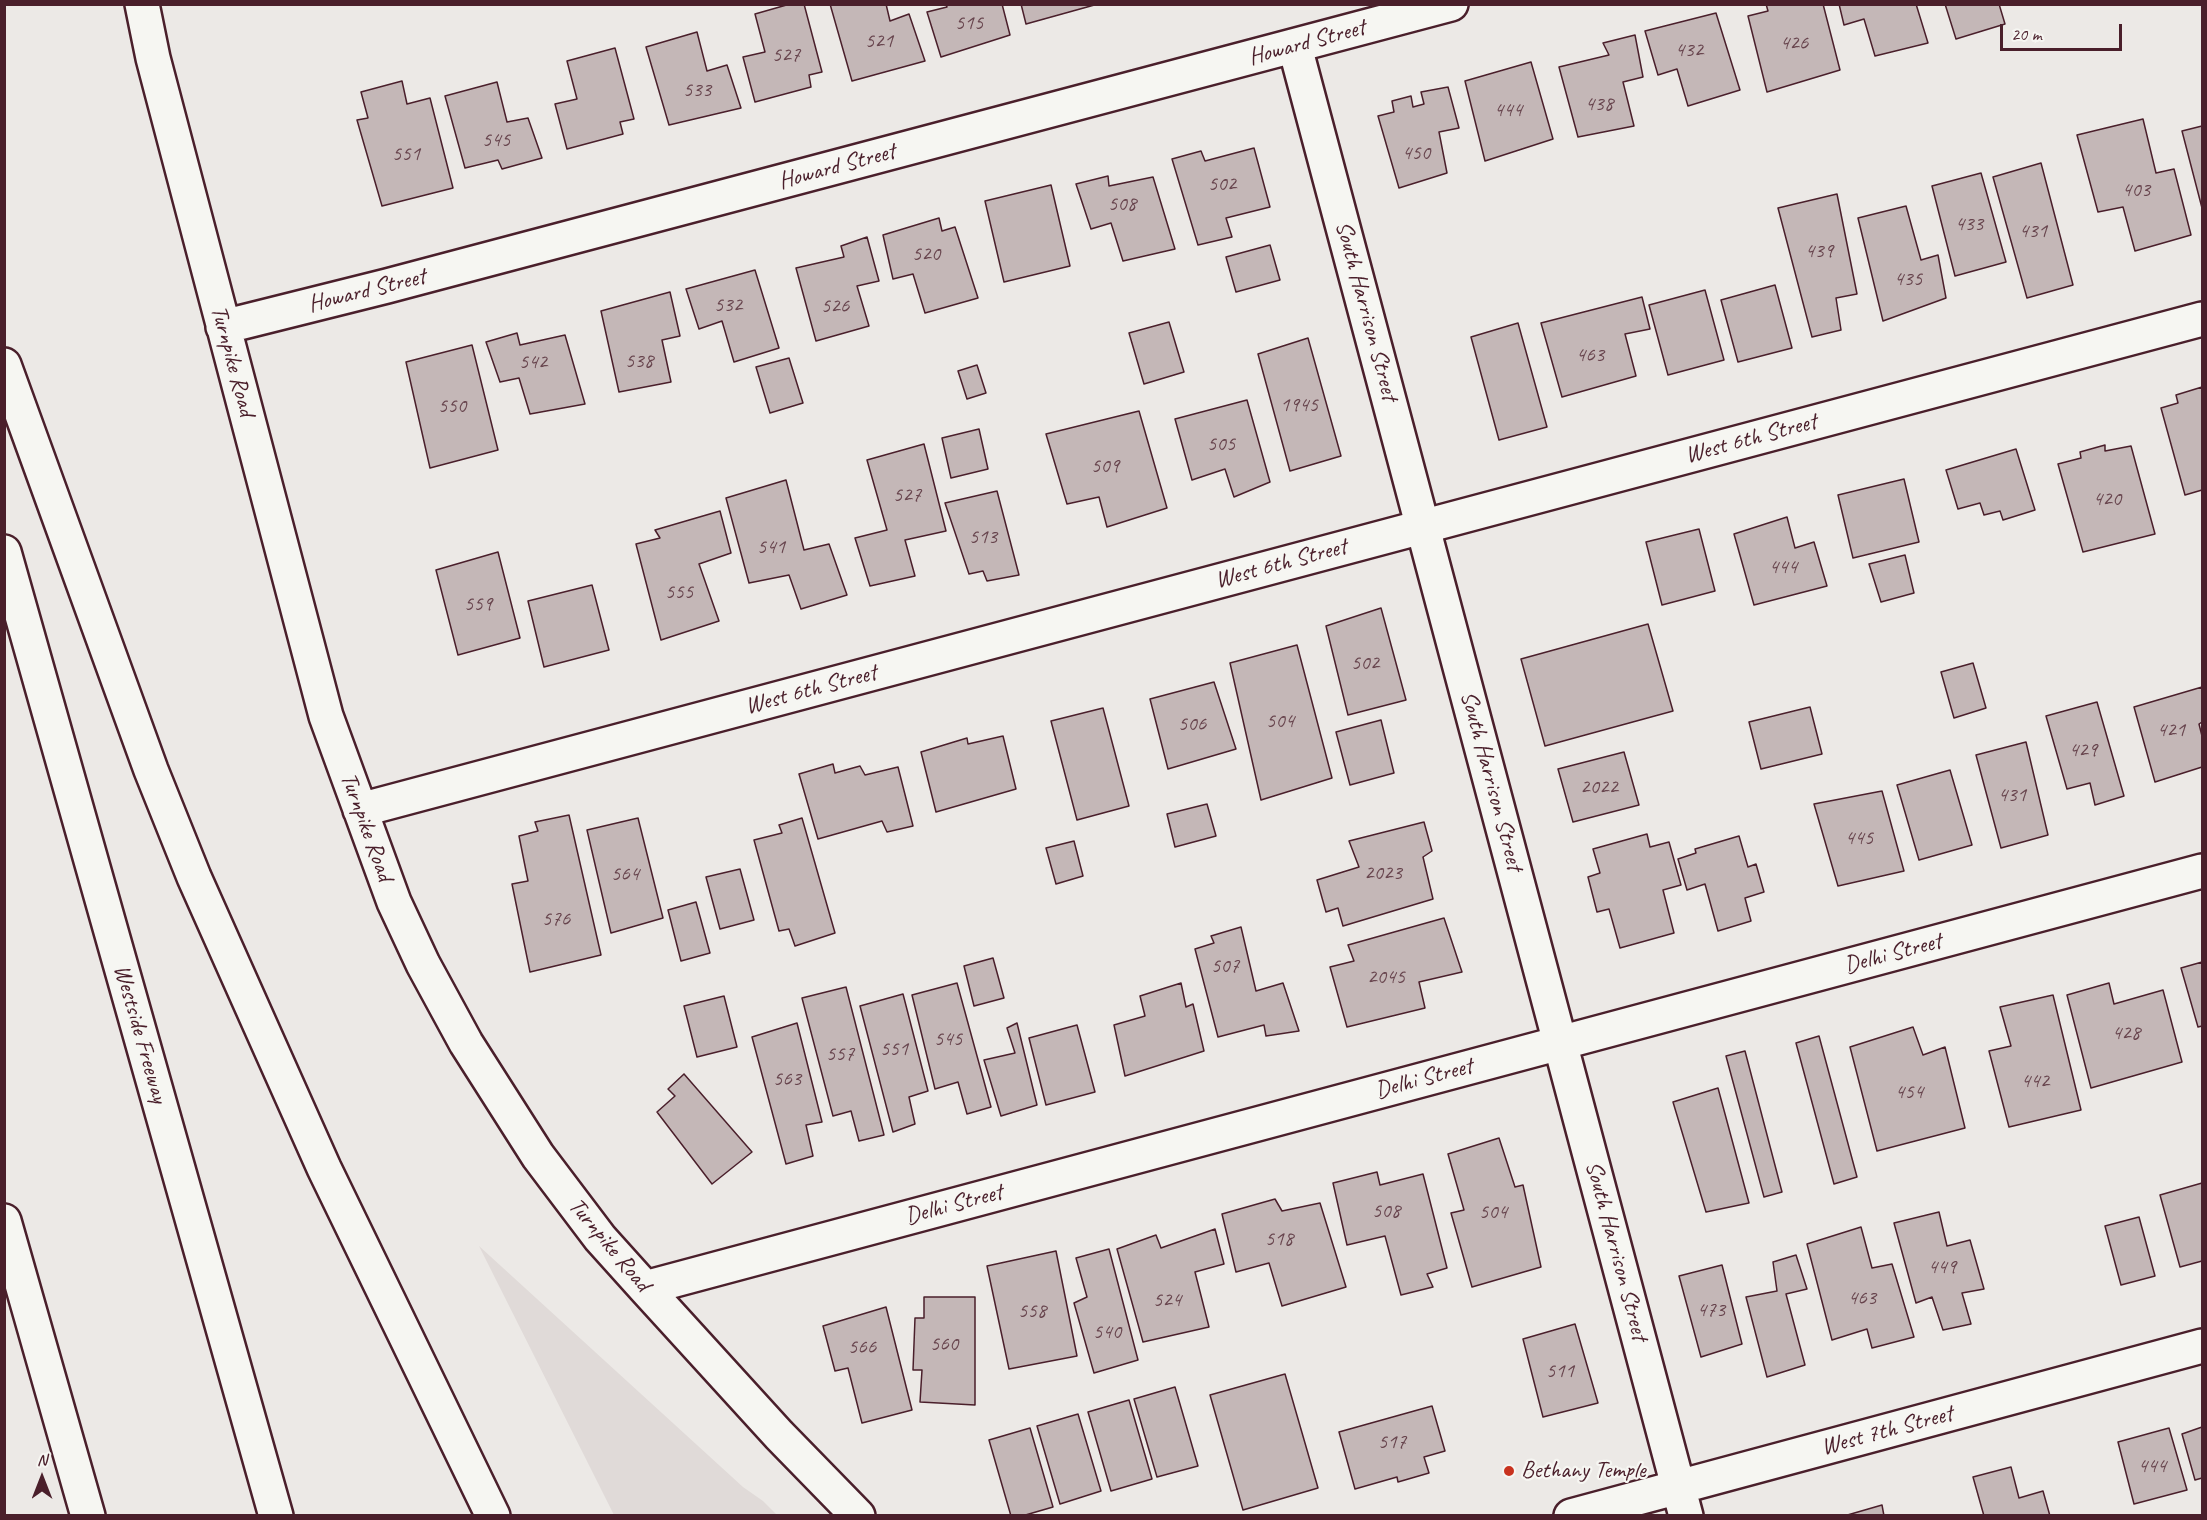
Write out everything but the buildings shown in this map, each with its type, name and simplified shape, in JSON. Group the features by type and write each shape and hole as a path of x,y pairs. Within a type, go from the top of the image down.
{"main road":[{"name":"Turnpike Road","path":"142,4 153,58 326,716 394,902 423,964 466,1043 538,1156 600,1238 779,1435 858,1515"},
{"name":"Howard Street","path":"223,327 398,283 1451,4"},
{"name":"South Harrison Street","path":"1295,46 1682,1501"},
{"name":"West 6th Street","path":"360,810 2202,319"},
{"path":"4,365 151,770 194,878 324,1168 493,1515"},
{"name":"Westside Freeway","path":"4,552 276,1515"},
{"name":"Delhi Street","path":"645,1288 2202,871"},
{"path":"4,1221 88,1515"},
{"name":"West 7th Street","path":"1571,1515 1682,1501 2202,1346"}],"shaded area":[{"path":"479,1246 743,1487 763,1501 777,1515 614,1515"}],"place":[{"name":"Bethany Temple","path":"1509,1471"}]}
